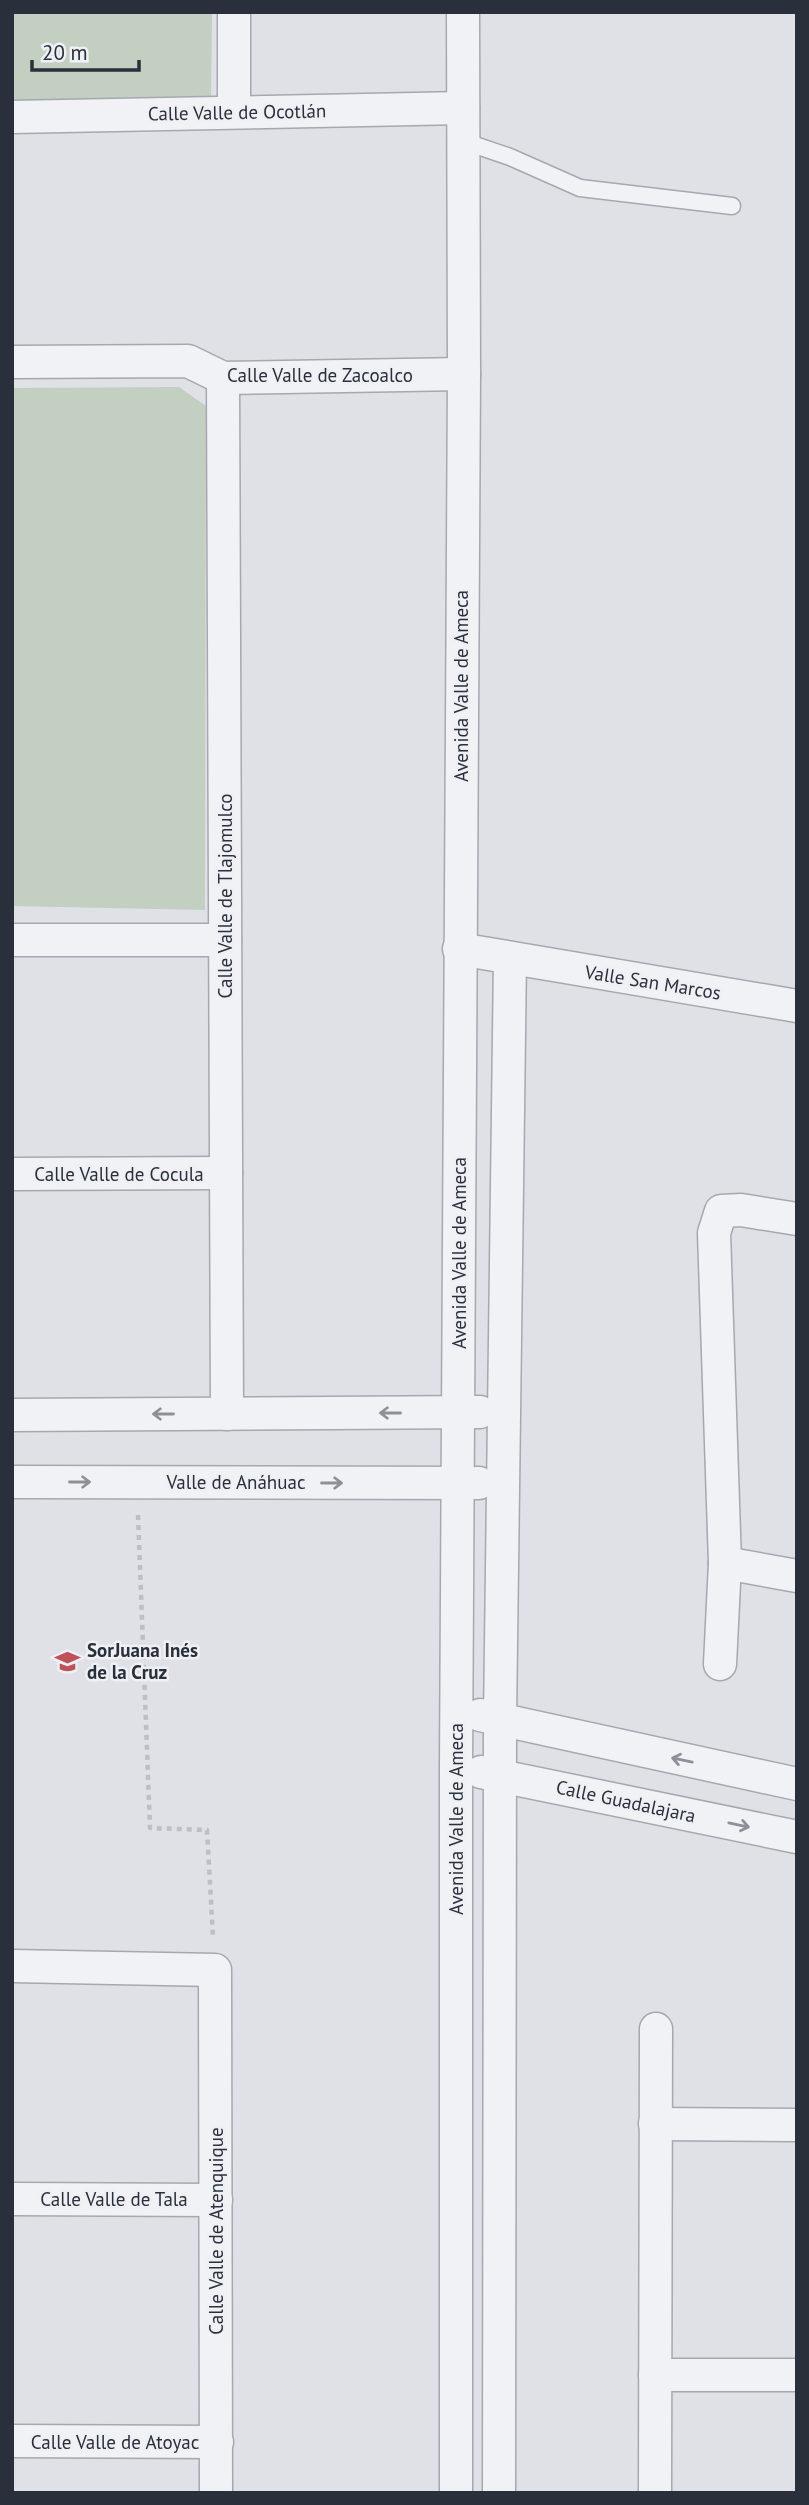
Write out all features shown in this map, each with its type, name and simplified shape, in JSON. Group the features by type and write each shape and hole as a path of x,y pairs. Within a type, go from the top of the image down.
{"street":[{"path":"234,12 234,112"},
{"name":"Avenida Valle de Ameca","path":"456,2493 463,12"},
{"name":"Calle Valle de Ocotlán","path":"12,117 463,108"},
{"name":"Calle Valle de Zacoalco","path":"12,362 188,361 223,378 464,374"},
{"name":"Calle Valle de Tlajomulco","path":"223,378 227,1414"},
{"path":"12,940 225,940"},
{"name":"Valle San Marcos","path":"459,949 797,1006"},
{"path":"499,2493 500,1720 510,958"},
{"name":"Calle Valle de Cocula","path":"12,1174 226,1173"},
{"path":"720,1664 724,1563 714,1233 720,1211 741,1210 797,1219"},
{"path":"12,1415 503,1412"},
{"name":"Valle de Anáhuac","path":"12,1482 502,1483"},
{"path":"724,1563 797,1576"},
{"path":"457,1710 797,1784"},
{"name":"Calle Guadalajara","path":"456,1766 797,1837"},
{"path":"12,1966 215,1970"},
{"name":"Calle Valle de Atenquique","path":"215,1970 216,2493"},
{"path":"655,2493 656,2029"},
{"path":"656,2124 797,2125"},
{"name":"Calle Valle de Tala","path":"12,2199 216,2200"},
{"path":"655,2375 797,2375"},
{"name":"Calle Valle de Atoyac","path":"12,2441 217,2442"}],"lane":[{"path":"463,141 510,157 580,188 732,206"}],"path":[{"path":"137,1482 150,1828 207,1830 215,1970"}],"green space":[{"path":"12,12 212,12 211,100 12,103"},
{"path":"179,387 206,406 205,910 12,906 12,388"}],"place":[{"name":"SorJuana Inés de la Cruz","path":"67,1661"}]}
